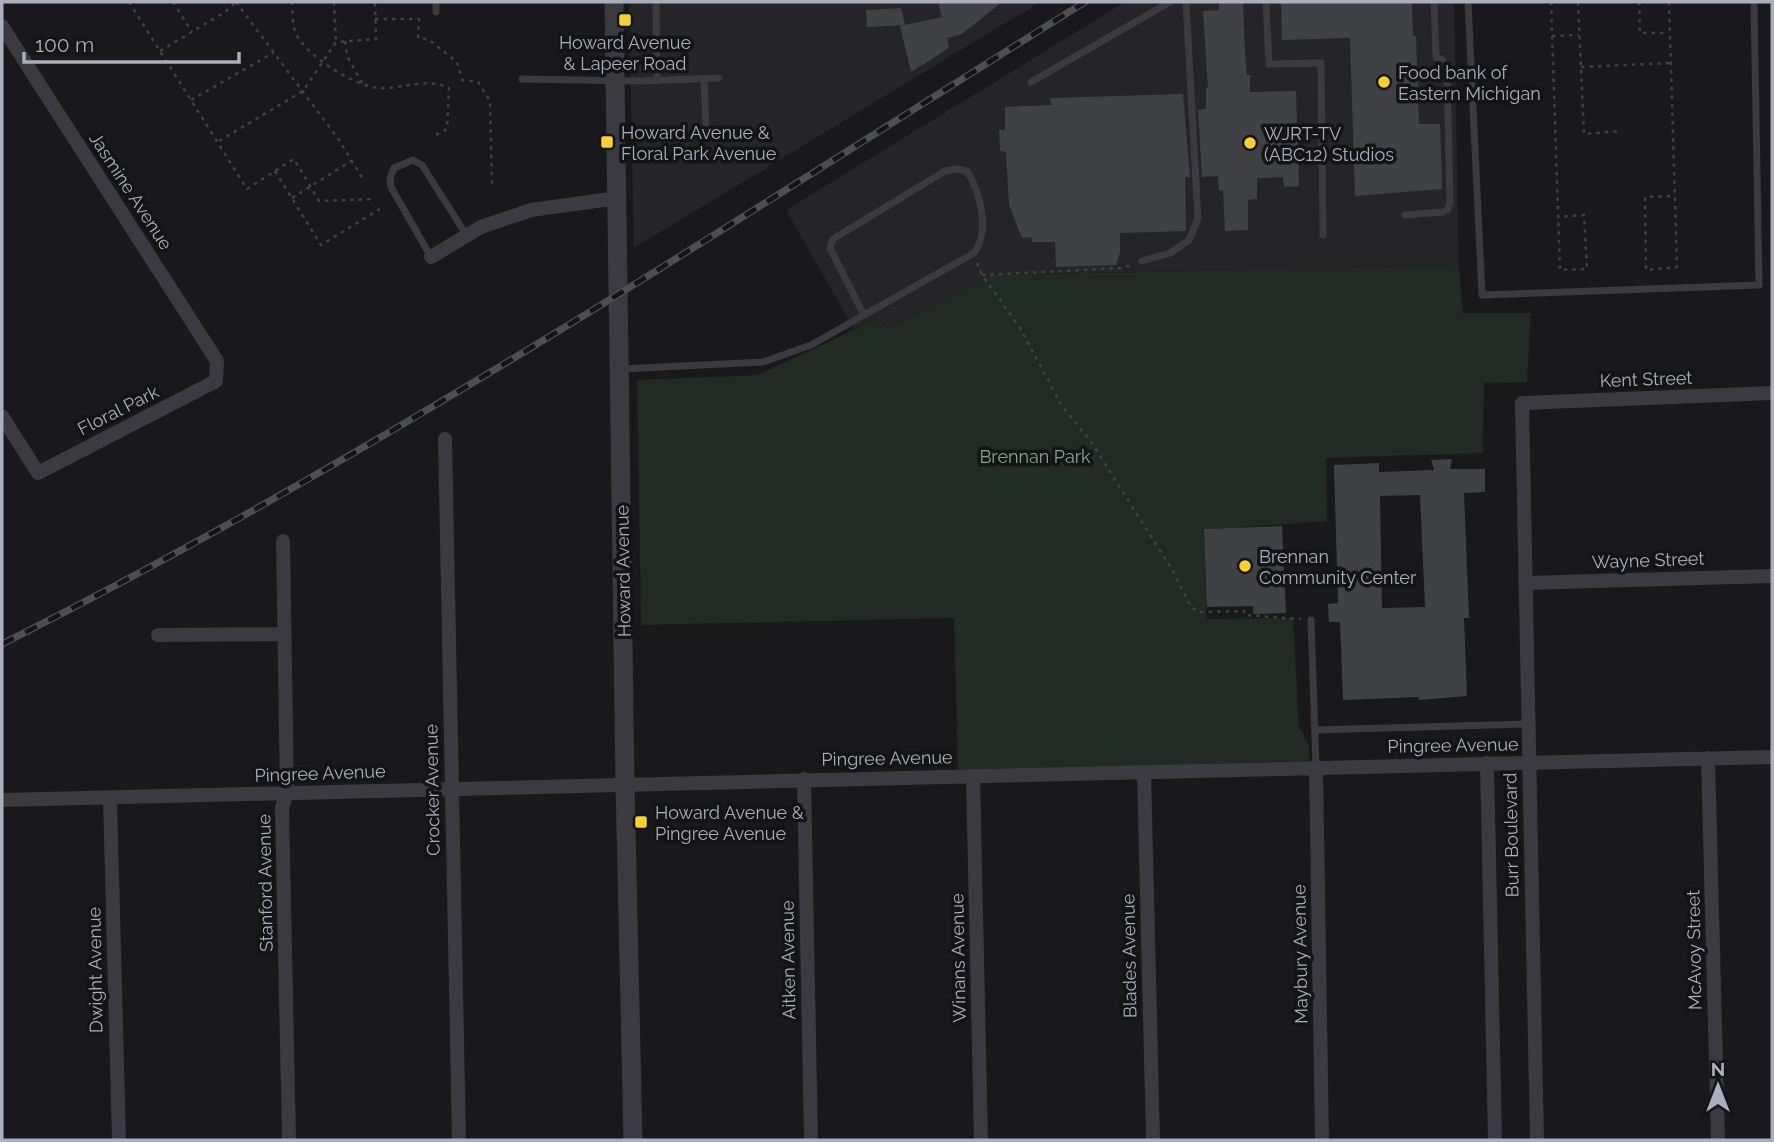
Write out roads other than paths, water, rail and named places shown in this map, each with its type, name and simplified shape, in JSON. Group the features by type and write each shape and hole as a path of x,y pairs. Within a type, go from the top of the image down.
{"street":[{"name":"Howard Avenue","path":"614,2 633,1140"},
{"name":"Jasmine Avenue","path":"2,26 217,361 216,381"},
{"path":"431,257 481,227 531,210 618,198"},
{"name":"Floral Park","path":"2,415 38,473 216,381"},
{"name":"Kent Street","path":"1522,403 1772,393"},
{"name":"Burr Boulevard","path":"1522,403 1537,1140"},
{"name":"Crocker Avenue","path":"445,439 459,1140"},
{"name":"Stanford Avenue","path":"283,541 287,794 282,807 289,1140"},
{"name":"Wayne Street","path":"1525,583 1772,576"},
{"path":"159,635 283,634"},
{"name":"Pingree Avenue","path":"2,800 1772,757"},
{"name":"McAvoy Street","path":"1708,758 1718,1140"},
{"name":"Burr Boulevard","path":"1487,763 1495,1140"},
{"name":"Maybury Avenue","path":"1316,767 1322,1140"},
{"name":"Blades Avenue","path":"1144,772 1153,1140"},
{"name":"Winans Avenue","path":"973,776 981,1140"},
{"name":"Aitken Avenue","path":"804,779 811,1140"},
{"name":"Dwight Avenue","path":"110,799 118,1140"}],"lane":[{"path":"436,2 436,12"},
{"path":"656,2 657,81"},
{"path":"1031,82 1170,2"},
{"path":"1142,261 1170,253 1189,240 1198,219 1186,2"},
{"path":"1266,2 1269,64 1321,63 1323,235"},
{"path":"1405,215 1443,212 1448,209 1450,203 1447,69 1442,60 1436,57 1434,2"},
{"path":"1468,2 1482,295 1759,285 1754,2"},
{"path":"522,79 657,81 719,78"},
{"path":"704,79 706,130"},
{"path":"431,257 391,187 390,178 394,168 413,160 422,165 467,236"},
{"path":"621,369 763,362 811,345 974,253 981,243 983,230 977,188 967,172 958,169 945,171 833,239 830,247 864,315"},
{"path":"1311,620 1316,767"},
{"path":"1315,730 1527,724"}],"railway":[{"path":"2,644 142,572 416,417 685,253 1085,2"}],"place":[{"name":"Howard Avenue & Lapeer Road","path":"625,20"},
{"name":"Food bank of Eastern Michigan","path":"1384,82"},
{"name":"Howard Avenue & Floral Park Avenue","path":"607,142"},
{"name":"WJRT-TV (ABC12) Studios","path":"1250,143"},
{"name":"Brennan Community Center","path":"1245,566"},
{"name":"Howard Avenue & Pingree Avenue","path":"641,822"}],"park label":[{"name":"Brennan Park","path":"1035,456"}]}
